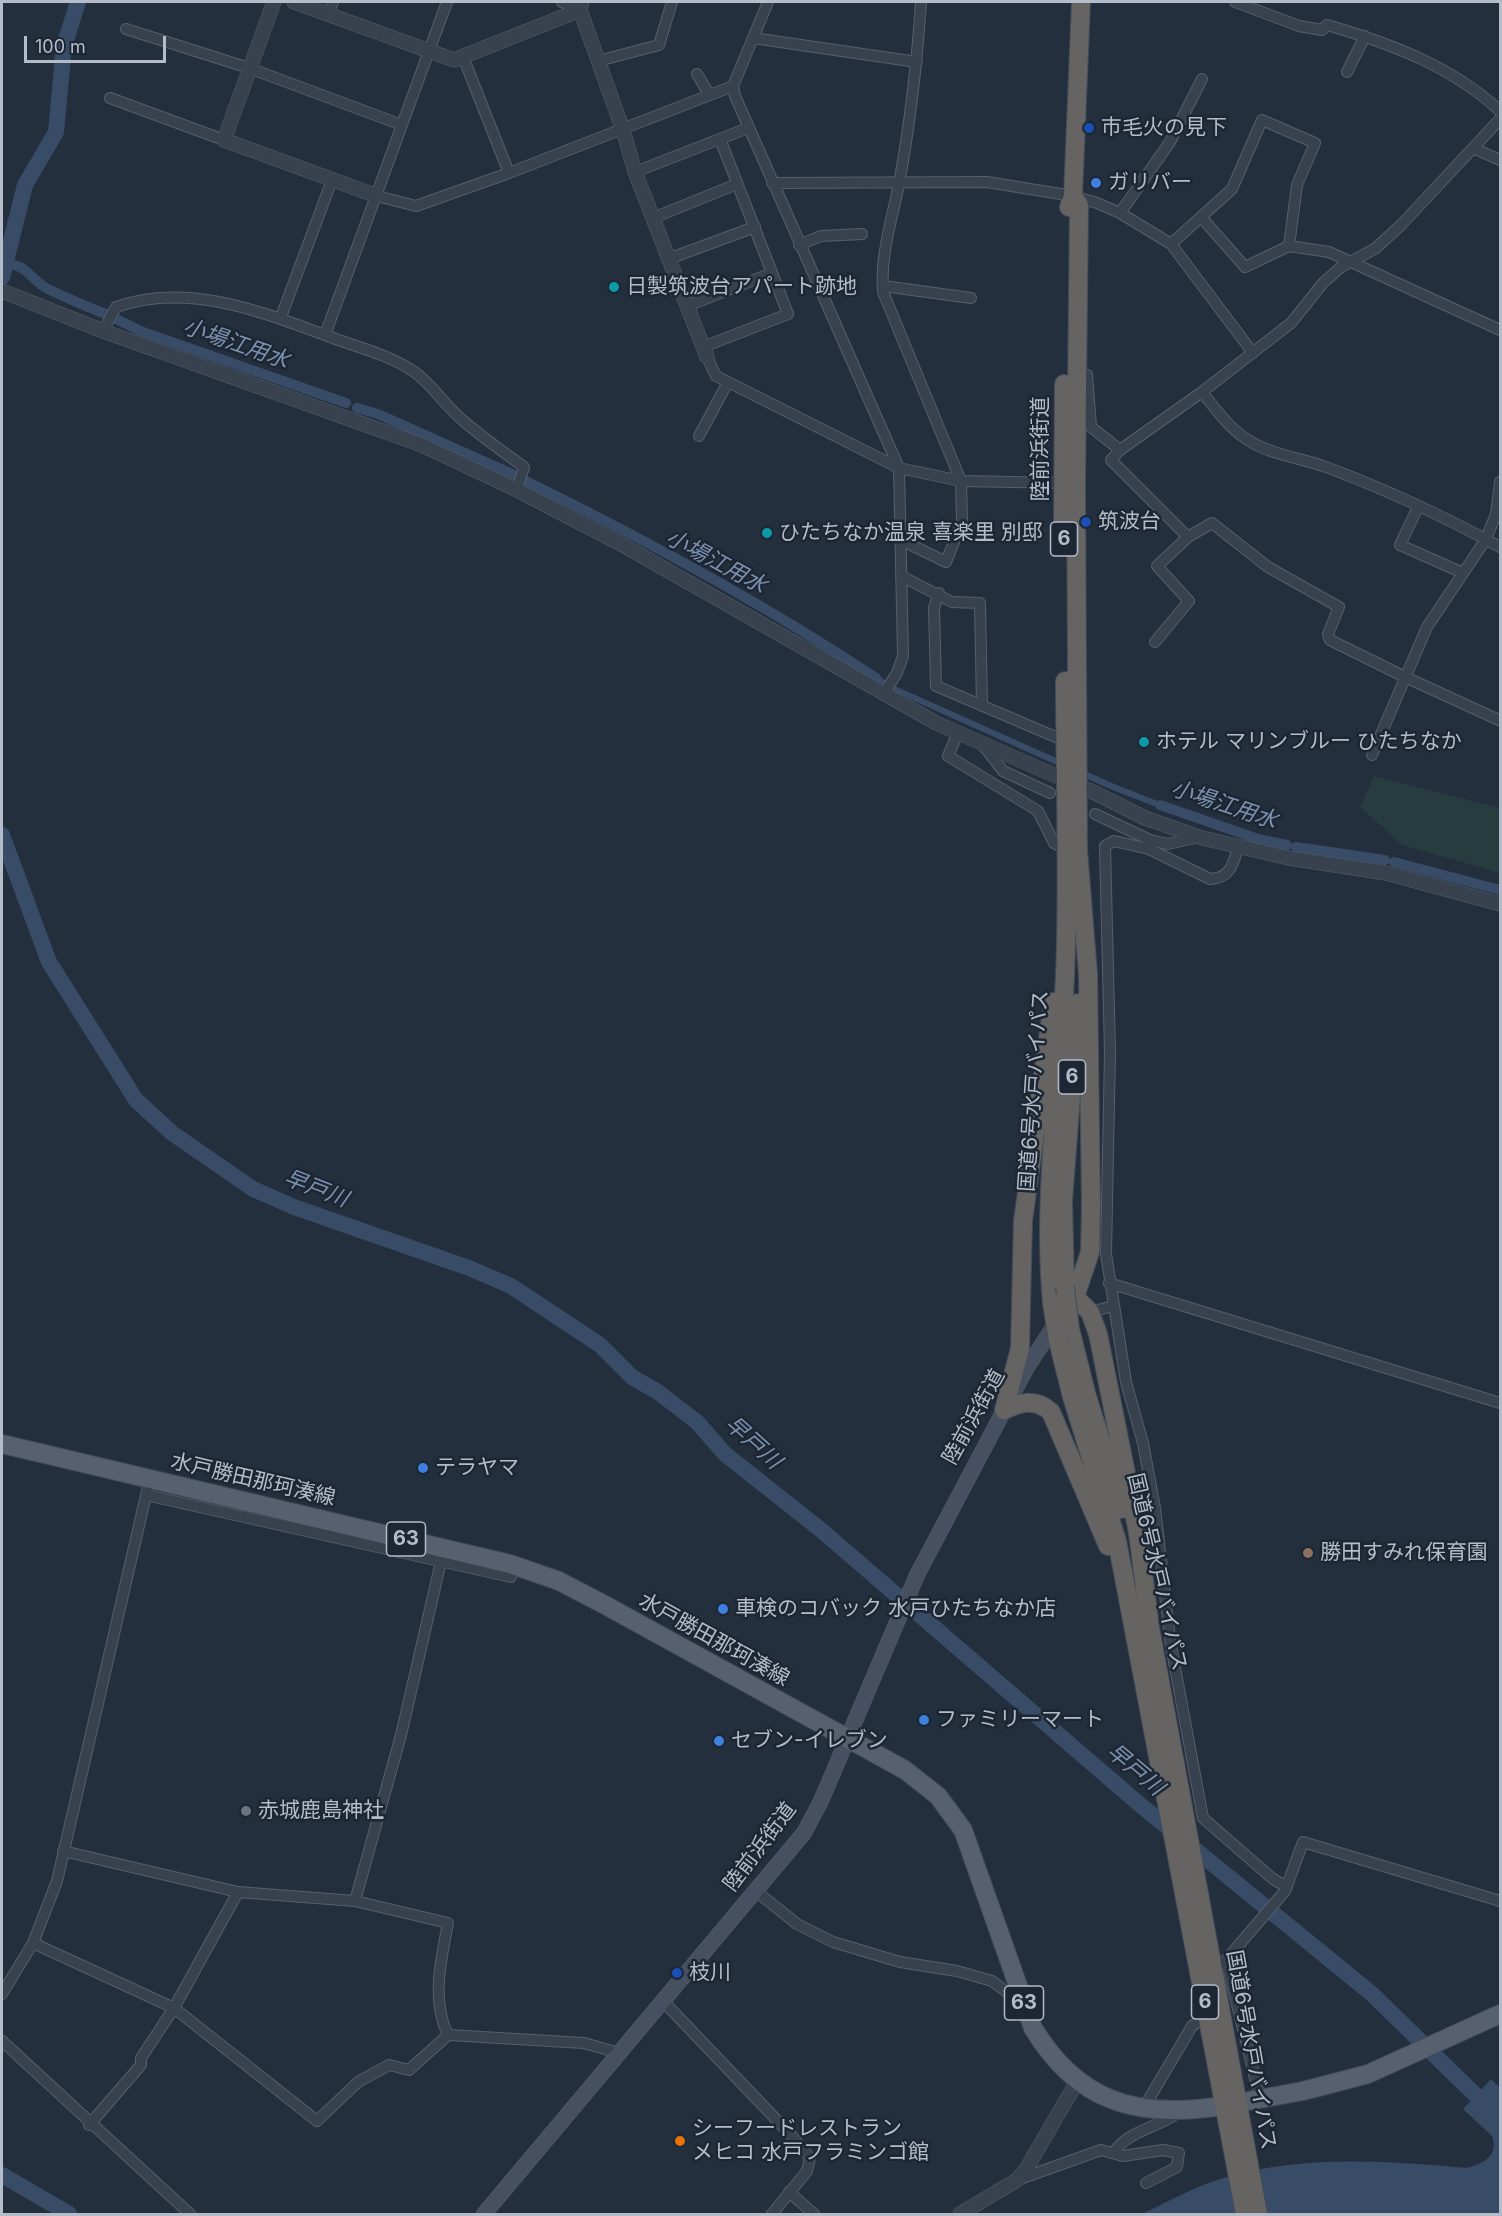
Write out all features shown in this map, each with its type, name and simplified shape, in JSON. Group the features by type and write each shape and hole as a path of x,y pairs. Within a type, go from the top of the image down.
{"highway":[{"name":"陸前浜街道","path":"1066,885 1069,204 1074,196 1081,2"},
{"name":"陸前浜街道","path":"1074,196 1079,205 1076,374 1069,483 1079,866"},
{"path":"1079,866 1088,974 1098,1253 1070,1292 1090,1312 1098,1334 1138,1533 1150,1628"},
{"name":"国道6号水戸バイパス","path":"1079,866 1077,1013 1062,1223 1070,1292 1064,1335 1072,1397 1117,1541 1208,2015 1258,2214"},
{"path":"1004,1410 1008,1384 1020,1347 1023,1221 1057,977 1066,885"},
{"name":"国道6号水戸バイパス","path":"1066,885 1065,975 1048,1224 1052,1303 1086,1393 1129,1533 1150,1628 1198,1888 1220,1966 1245,2214"},
{"path":"1004,1410 1015,1405 1035,1402 1051,1412 1107,1546 1133,1619"}],"main road":[{"name":"陸前浜街道","path":"484,2214 757,1892 811,1822 914,1579 1070,1292"},
{"name":"水戸勝田那珂湊線","path":"2,1444 148,1487 443,1555 532,1570 578,1590 915,1776 938,1796 951,1812 972,1851 1033,2028 1043,2045 1065,2070 1119,2103 1143,2109 1179,2112 1215,2107"},
{"path":"1254,2100 1346,2081 1404,2058 1500,2014"}],"street":[{"path":"224,140 274,2"},
{"path":"294,2 331,8 428,52 454,60 581,6"},
{"path":"325,335 447,2"},
{"path":"562,2 581,6"},
{"path":"598,61 658,45 672,2"},
{"path":"768,2 733,86 748,128 899,468 903,656 897,673 883,695"},
{"path":"899,539 946,562 962,522 961,481 882,286 881,274 899,182 917,62 921,2"},
{"path":"1235,2 1299,26 1322,30 1327,24 1404,51 1457,78 1500,111"},
{"path":"581,6 635,172 716,376 899,468 961,481 1069,483"},
{"path":"126,29 249,68 402,125"},
{"path":"1347,72 1365,36"},
{"path":"753,38 917,62"},
{"path":"463,57 508,173"},
{"path":"697,74 709,94"},
{"path":"1120,213 1170,142 1202,79"},
{"path":"110,98 376,196 416,206 623,130 733,86"},
{"path":"1188,537 1111,460 1120,450 1202,392 1291,323 1323,283 1350,261 1376,248 1402,224 1500,118"},
{"path":"1171,244 1232,189 1262,120 1315,143 1297,184 1289,246"},
{"path":"635,172 748,128"},
{"path":"705,352 789,314 720,139"},
{"path":"1473,148 1500,160"},
{"path":"281,317 332,180"},
{"path":"772,183 987,182 1074,196 1120,213 1171,244 1253,353"},
{"path":"653,218 738,184"},
{"path":"1202,218 1245,267 1289,246 1329,252 1500,330"},
{"path":"668,259 754,227"},
{"path":"800,245 821,236 862,234"},
{"path":"687,306 772,273"},
{"path":"882,286 971,298"},
{"path":"2,291 103,331 422,444 517,490 753,618 883,695 958,733 1056,776"},
{"path":"103,331 116,307 128,303 176,297 246,307 281,317 394,360 416,372 458,416 524,467 517,490"},
{"path":"1076,374 1087,375 1091,426 1120,450"},
{"path":"699,436 728,382"},
{"path":"1202,392 1227,423 1252,443 1276,455 1324,466 1418,507 1500,547"},
{"path":"1372,755 1427,627 1486,539 1496,514 1500,482"},
{"path":"1418,507 1400,544 1463,573"},
{"path":"1155,642 1189,601 1157,566 1188,537 1212,523 1268,567 1339,607 1328,634 1330,640 1499,720"},
{"path":"901,576 939,593 952,602 980,603 982,706"},
{"path":"939,593 934,608 936,686 1065,741"},
{"path":"958,733 948,756 1038,811 1054,843 1066,850"},
{"path":"982,744 1003,771 1050,793"},
{"path":"1089,790 1145,818 1199,837 1289,858 1386,873 1500,904"},
{"path":"1095,813 1150,840 1168,844 1199,837"},
{"path":"1238,847 1228,874 1220,879 1210,879 1149,849 1114,841 1105,846 1110,1052 1098,1253 1109,1283 1126,1382 1143,1443 1155,1508 1171,1646 1203,1818 1286,1889"},
{"path":"1109,1283 1500,1403"},
{"path":"1090,1312 1113,1306"},
{"path":"2,1994 33,1943 49,1906 148,1487"},
{"path":"355,1900 401,1735 443,1555 511,1577"},
{"path":"1254,2100 1220,1966 1286,1889 1303,1842 1500,1901"},
{"path":"63,1851 238,1892 355,1900 448,1923 440,1966 438,2004 448,2035"},
{"path":"89,2124 141,2065 141,2058 174,2008 238,1892"},
{"path":"757,1892 797,1924 833,1942 891,1960 957,1971 992,1981 1008,1993 1021,1996"},
{"path":"33,1943 174,2008 317,2121 358,2082 388,2065 409,2070 448,2035 584,2043 619,2053"},
{"path":"663,2001 810,2158 807,2171 772,2214"},
{"path":"1143,2109 1192,2026 1208,2015"},
{"path":"2,2041 89,2124 190,2214"},
{"path":"1017,2180 1033,2162 1078,2080"},
{"path":"1114,2152 1121,2142 1168,2121 1179,2112"},
{"path":"960,2214 1017,2180 1101,2150 1114,2152 1123,2157 1163,2150 1179,2153 1177,2167 1146,2183"},
{"path":"789,2192 814,2214"}],"green space":[{"path":"1374,776 1500,808 1500,873 1402,845 1360,807"}],"water":[{"path":"865,667 895,686 1112,783 1175,808 1172,813 1110,789 892,691 862,673"},
{"path":"1491,2079 1500,2088 1500,2214 1142,2214 1207,2183 1259,2169 1318,2162 1408,2163 1467,2168 1473,2166 1492,2154 1494,2143 1492,2136 1463,2109"}],"waterway":[{"name":"早戸川","path":"2,277 25,185 56,132 64,46 78,2"},
{"name":"小場江用水","path":"2,264 22,268 46,288 108,315"},
{"name":"小場江用水","path":"114,318 143,332 346,403"},
{"name":"小場江用水","path":"357,408 378,414 519,477"},
{"name":"小場江用水","path":"526,481 704,574 792,625 876,678"},
{"name":"小場江用水","path":"1160,805 1258,839 1287,845"},
{"name":"早戸川","path":"2,835 49,962 136,1100 172,1133 253,1189 294,1207 469,1268 511,1286 600,1345 632,1377 658,1392 697,1422 725,1454 821,1530 1138,1803 1372,1994 1500,2119"},
{"name":"小場江用水","path":"1296,847 1385,860"},
{"name":"小場江用水","path":"1394,862 1500,890"},
{"path":"2,2175 69,2214"}],"place":[{"name":"市毛火の見下","path":"1089,128"},
{"name":"ガリバー","path":"1096,183"},
{"name":"日製筑波台アパート跡地","path":"614,287"},
{"name":"筑波台","path":"1086,522"},
{"name":"ひたちなか温泉 喜楽里 別邸","path":"767,533"},
{"name":"ホテル マリンブルー ひたちなか","path":"1144,742"},
{"name":"テラヤマ","path":"423,1468"},
{"name":"勝田すみれ保育園","path":"1308,1553"},
{"name":"車検のコバック 水戸ひたちなか店","path":"723,1609"},
{"name":"ファミリーマート","path":"924,1720"},
{"name":"セブン-イレブン","path":"719,1741"},
{"name":"赤城鹿島神社","path":"246,1811"},
{"name":"枝川","path":"677,1973"},
{"name":"シーフードレストラン メヒコ 水戸フラミンゴ館","path":"680,2141"}]}
